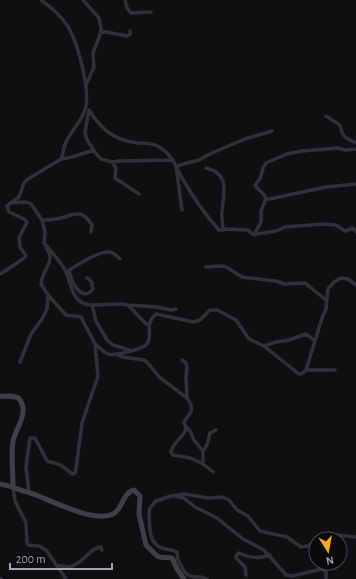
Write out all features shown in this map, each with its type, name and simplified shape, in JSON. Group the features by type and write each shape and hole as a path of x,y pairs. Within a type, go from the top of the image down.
{"street":[{"path":"41,0 60,17 70,31 78,52 86,86 86,105 84,114 65,144 61,159"},
{"path":"83,0 99,18 101,31 93,53 94,67 86,86"},
{"path":"125,0 127,8 131,13 151,12"},
{"path":"101,31 127,36 130,34 130,31"},
{"path":"86,105 97,122 110,134 130,141 153,144 164,150 173,160 192,193 218,229 248,230 254,234 276,231 285,227 323,224 336,225 345,231 353,228 356,232"},
{"path":"89,110 86,136 101,159 112,162 118,160 173,160"},
{"path":"326,116 340,125 344,138 356,143"},
{"path":"176,166 199,160 212,153 272,131"},
{"path":"254,234 261,222 261,211 265,200 264,194 255,185 260,178 264,166 268,162 287,154 302,151 337,148 356,150"},
{"path":"0,274 15,263 24,259 26,256 20,247 19,238 27,222 9,212 7,206 20,195 24,183 61,159 94,150"},
{"path":"112,162 116,168 115,178 139,194"},
{"path":"176,166 182,210"},
{"path":"206,168 215,171 220,175 224,184 222,211 223,230"},
{"path":"265,200 326,187 356,184"},
{"path":"10,203 29,202 42,220 45,232 44,243 50,260 41,282 42,286 66,315 81,317 95,344 98,379 88,402 82,424 76,471 72,474 61,465 47,461 35,438 30,438 26,467 29,493"},
{"path":"42,220 57,219 72,214 80,214 92,225 91,232"},
{"path":"44,243 70,273 76,289 84,293 89,293 93,288 91,282 87,278"},
{"path":"67,271 108,252 115,254 120,259"},
{"path":"206,267 223,266 242,277 276,281 284,284 305,283 326,300"},
{"path":"67,271 73,292 77,299 86,304 128,305 157,307 171,310 176,309"},
{"path":"95,344 109,354 130,351 146,346 150,338 149,325 152,318 156,314 194,322 200,320 210,310 215,309 236,320 249,339 264,346 282,359 296,373 301,374 306,370 326,309 328,290 337,279 348,279 356,285"},
{"path":"20,362 31,334 47,309 48,295"},
{"path":"92,305 96,321 108,340 113,345 130,351"},
{"path":"128,305 145,323 149,325"},
{"path":"264,346 306,334 315,341"},
{"path":"116,354 122,357 144,360 160,377 187,398 190,402 192,410 184,422 186,427 185,433 172,447 170,452 173,455 186,457 203,464 213,472"},
{"path":"182,360 186,363 187,367 187,398"},
{"path":"306,370 335,370"},
{"path":"0,396 17,397 22,406 21,421 13,443 13,487 15,501 26,523 27,543 28,545 39,546 46,550 66,579"},
{"path":"186,427 203,451"},
{"path":"203,464 203,451 207,445 210,433 216,430"},
{"path":"0,484 13,487 54,504 96,516 105,517 115,513 129,492 134,490 140,496 139,514 146,545 155,554 170,557 176,560 187,575 204,577 207,579"},
{"path":"184,579 177,569 177,552 161,548 153,542 151,536 150,508 156,501 174,495 184,494 209,498 222,497 229,500 237,510 248,516 260,531 287,537 301,547 308,546"},
{"path":"174,495 184,498 195,507 217,518 238,535 260,547 270,555 286,575 292,576 322,569 326,572 326,579"},
{"path":"56,565 72,566 80,562 97,548 101,547 102,550"},
{"path":"246,575 245,567 236,558 237,554 239,553 246,557 253,558 270,555"}]}
